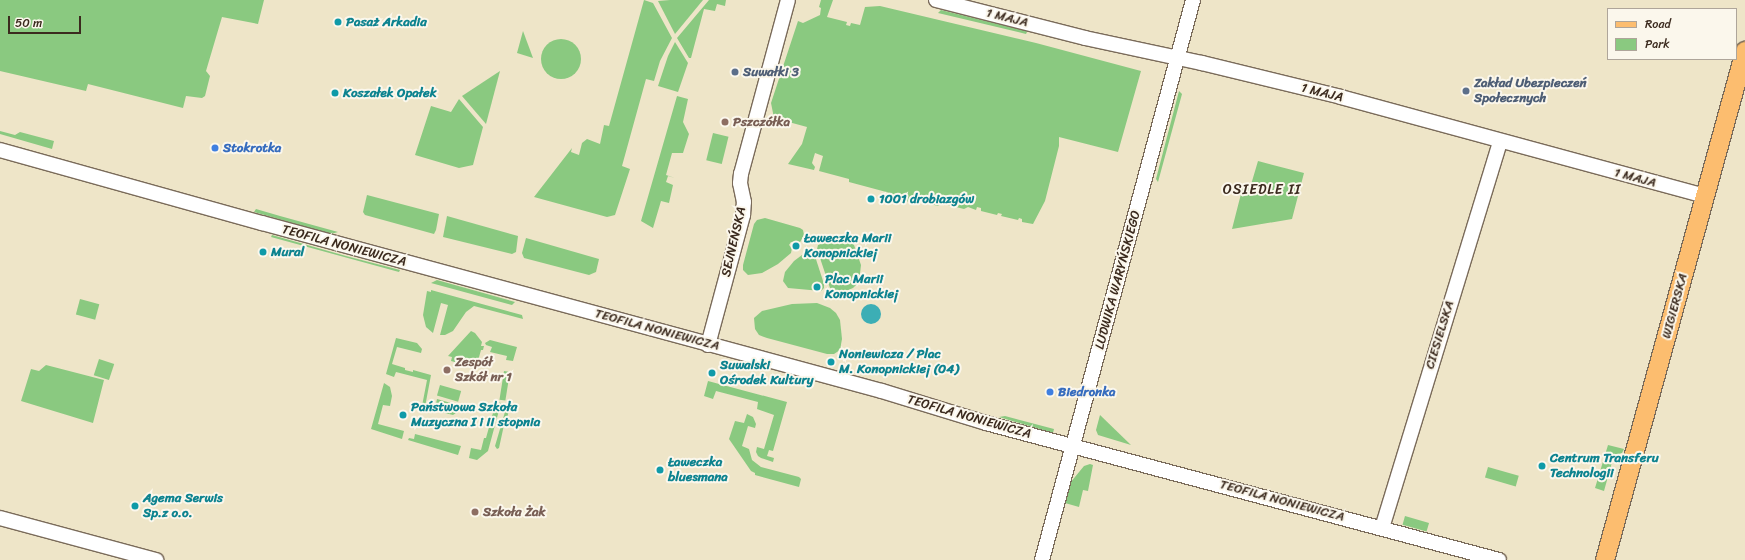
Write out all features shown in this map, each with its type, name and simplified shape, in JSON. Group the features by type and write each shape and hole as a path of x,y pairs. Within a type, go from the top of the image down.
{"main road":[{"name":"WIGIERSKA","path":"1605,560 1745,51"}],"street":[{"name":"SEJNEŃSKA","path":"708,344 743,215 744,202 740,179 788,0"},
{"name":"1 MAJA","path":"936,0 1177,59 1202,63 1341,97 1500,142 1705,196"},
{"name":"LUDWIKA WARYŃSKIEGO","path":"1042,560 1112,308 1193,0"},
{"name":"CIESIELSKA","path":"1382,528 1500,142"},
{"name":"TEOFILA NONIEWICZA","path":"0,150 882,391 993,425 1073,445 1499,560"},
{"path":"0,518 156,560"}],"green space":[{"path":"0,0 264,0 258,24 222,17 206,71 210,76 205,96 202,98 186,96 183,108 88,84 86,91 0,71"},
{"path":"644,0 653,3 672,38 660,61 654,81 646,79 622,166 630,169 615,215 607,217 534,197 572,148 571,152 579,155 582,143 587,139 600,144 604,125 609,126"},
{"path":"703,0 675,34 658,1"},
{"path":"709,0 726,0 725,6 717,4 715,11 704,9 691,58 689,58 677,38"},
{"path":"821,0 833,0 827,17 847,22 846,25 850,26 851,23 860,25 865,7 880,6 1036,43 1141,71 1118,152 1059,137 1059,146 1045,201 1033,224 1022,222 1022,219 1019,218 1018,220 1001,216 1002,214 998,213 997,215 981,211 981,208 977,207 976,210 968,207 964,209 940,203 938,206 916,200 910,202 889,197 890,193 849,182 849,179 819,171 823,156 815,153 812,163 815,167 814,170 788,164 802,144 807,127 774,118 771,103 798,21 803,23 820,15 821,8 819,7"},
{"path":"941,10 1027,32 1026,34 938,13"},
{"path":"523,31 533,58 517,53"},
{"path":"565,39 572,42 578,48 581,59 580,67 572,76 565,79 557,79 550,76 542,67 541,55 544,48 553,40"},
{"path":"675,42 688,63 678,92 658,86 668,56"},
{"path":"500,71 486,124 462,96"},
{"path":"1179,91 1182,94 1158,182 1156,179"},
{"path":"677,96 688,99 683,122 689,134 683,153 672,153 666,175 675,178 668,176 666,182 673,185 669,203 661,201 653,228 641,221"},
{"path":"459,99 483,127 473,165 459,168 415,155 431,106 451,112"},
{"path":"0,131 15,135 20,132 54,141 52,149 0,134"},
{"path":"713,133 729,137 722,164 706,160"},
{"path":"1258,161 1304,173 1292,219 1232,229 1243,186 1250,188"},
{"path":"367,195 439,214 434,234 365,215 363,212"},
{"path":"256,209 338,232 331,234 254,212"},
{"path":"447,216 518,236 516,252 512,254 443,237"},
{"path":"765,218 800,228 803,230 804,235 799,244 791,242 789,245 792,248 791,253 778,264 762,273 748,275 743,270 743,265 754,224 757,220"},
{"path":"272,235 400,270 399,272 271,237"},
{"path":"526,238 599,259 596,272 589,275 524,258 522,253"},
{"path":"840,238 849,240 854,245 861,265 859,282 853,288 846,291 835,291 830,288 817,249 818,245"},
{"path":"810,249 813,250 824,288 821,291 788,288 783,281 785,272 794,261"},
{"path":"437,280 515,302 512,305 431,283"},
{"path":"431,290 522,315 523,319 474,306 466,312 453,331 445,335 440,335 448,305 441,303 433,333 426,327 423,315 427,291 431,292"},
{"path":"80,299 99,304 95,320 76,314"},
{"path":"817,303 830,308 836,313 840,320 842,339 840,350 834,354 827,354 767,338 759,335 755,329 754,318 762,311 792,304"},
{"path":"471,331 475,333 482,342 481,346 484,346 483,350 481,350 476,368 451,361 452,357 448,356"},
{"path":"396,338 417,343 422,349 421,353 397,347 392,364 405,368 405,370 413,372 413,370 431,375 425,407 422,406 427,380 396,372 394,377 386,374"},
{"path":"490,340 517,347 513,361 506,360 507,356 490,352 492,347 486,345 485,343"},
{"path":"99,359 114,364 109,380 94,375"},
{"path":"46,365 104,380 93,423 21,401 31,369 39,371"},
{"path":"504,371 510,372 505,401 499,400"},
{"path":"708,381 787,402 773,451 769,450 767,456 774,458 773,462 761,458 756,452 757,447 764,449 774,415 757,409 758,402 716,391 713,399 704,396"},
{"path":"384,383 390,387 392,396 390,406 383,405 378,424 404,431 402,439 371,429"},
{"path":"440,385 461,391 458,402 437,396"},
{"path":"437,399 458,405 455,409 457,410 456,413 453,415 437,411 435,408"},
{"path":"496,402 501,403 488,451 477,460 469,458 471,448 481,450"},
{"path":"507,405 510,407 499,448 497,449 495,446"},
{"path":"747,414 753,417 756,424 755,428 748,426 742,446 749,449 752,460 761,467 799,477 801,479 799,487 755,475 755,473 751,471 729,439 735,421 744,423"},
{"path":"1100,415 1131,445 1098,435 1096,430"},
{"path":"1005,416 1054,429 1053,433 999,417"},
{"path":"415,434 461,446 458,455 408,440 409,438 414,439"},
{"path":"1608,445 1624,449 1622,453 1614,455 1604,491 1595,488"},
{"path":"1090,464 1093,465 1088,491 1083,490 1079,507 1065,503 1070,483 1084,466"},
{"path":"1488,467 1519,476 1516,486 1485,478"},
{"path":"1405,516 1429,523 1427,532 1403,525"}],"water":[{"path":"871,304 878,307 881,314 878,321 871,324 864,321 861,314 864,307"}],"place":[{"name":"Pasaż Arkadia","path":"338,22"},
{"name":"Suwałki 3","path":"735,72"},
{"name":"Zakład Ubezpieczeń Społecznych","path":"1466,91"},
{"name":"Koszałek Opałek","path":"335,93"},
{"name":"Pszczółka","path":"725,122"},
{"name":"Stokrotka","path":"215,148"},
{"name":"1001 drobiazgów","path":"871,199"},
{"name":"Ławeczka Marii Konopnickiej","path":"796,246"},
{"name":"Mural","path":"263,252"},
{"name":"Plac Marii Konopnickiej","path":"817,287"},
{"name":"Noniewicza / Plac M. Konopnickiej (04)","path":"831,362"},
{"name":"Zespół Szkół nr 1","path":"447,370"},
{"name":"Suwalski Ośrodek Kultury","path":"712,373"},
{"name":"Biedronka","path":"1050,392"},
{"name":"Państwowa Szkoła Muzyczna I i II stopnia","path":"403,415"},
{"name":"Centrum Transferu Technologii","path":"1542,466"},
{"name":"Ławeczka bluesmana","path":"660,470"},
{"name":"Agema Serwis Sp.z o.o.","path":"135,506"},
{"name":"Szkoła Żak","path":"475,512"}],"district":[{"name":"OSIEDLE II","path":"1262,190"}]}
